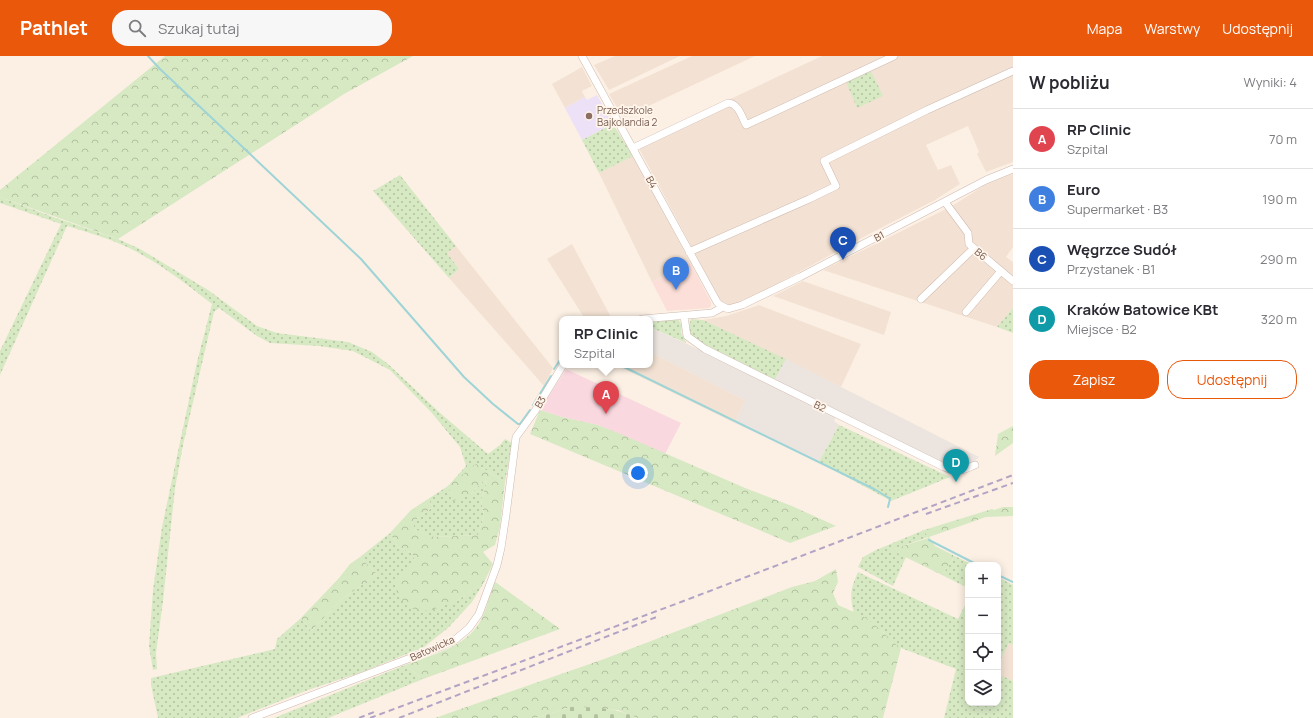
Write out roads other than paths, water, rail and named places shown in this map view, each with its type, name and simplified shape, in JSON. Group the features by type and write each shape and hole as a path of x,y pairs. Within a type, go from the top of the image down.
{"street":[{"name":"B4","path":"582,56 717,302 723,308"},
{"path":"633,148 728,103 735,105 746,125 894,56"},
{"path":"690,252 836,186 824,161 927,110 1013,71"},
{"name":"B1","path":"723,308 732,309 750,302 986,180 1013,169"},
{"name":"B6","path":"945,202 968,233 969,244 1013,281"},
{"path":"921,299 974,248"},
{"path":"966,312 1001,271"},
{"path":"653,318 712,313 723,308"},
{"name":"B2","path":"684,316 687,336 705,349 944,467 955,471 960,471 975,465"},
{"name":"B3","path":"516,437 535,411 561,368"},
{"name":"Batowicka","path":"252,718 442,646 456,639 469,628 479,614 497,565 506,515 516,437"}],"waterway":[{"path":"148,56 361,259 464,377 493,404 518,424 520,424 530,410"},
{"path":"554,369 559,362"},
{"path":"626,368 874,489 890,499 888,507"},
{"path":"533,405 551,376"},
{"path":"929,540 972,562"},
{"path":"1001,576 1013,582"}],"railway":[{"path":"370,718 681,602 1013,475"},
{"path":"926,514 1013,483"},
{"path":"399,718 659,616"},
{"path":"359,718 374,712"}],"place":[{"name":"Przedszkole Bajkolandia 2","path":"589,116"},
{"name":"Węgrzce Sudół","path":"843,260"},
{"name":"Euro","path":"676,290"},
{"name":"RP Clinic","path":"606,414"},
{"name":"Kraków Batowice KBt","path":"956,482"}]}
